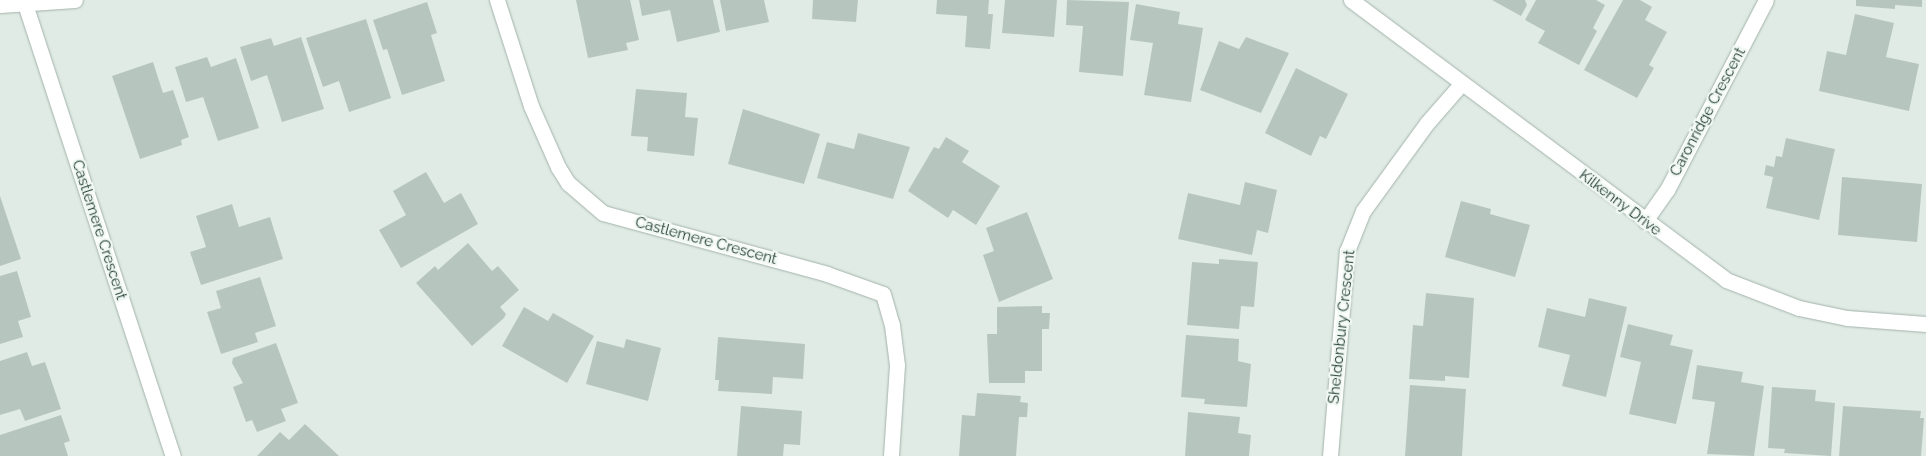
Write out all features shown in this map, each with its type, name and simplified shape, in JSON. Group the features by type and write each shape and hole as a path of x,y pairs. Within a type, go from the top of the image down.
{"street":[{"path":"0,5 75,0"},
{"name":"Castlemere Crescent","path":"497,0 531,106 558,167 568,183 603,213 834,276 883,294 892,324 897,365 891,456"},
{"name":"Kilkenny Drive","path":"1350,0 1645,222 1726,280 1799,308 1847,318 1926,324"},
{"name":"Caronridge Crescent","path":"1645,222 1667,190 1766,0"},
{"name":"Castlemere Crescent","path":"25,4 173,456"},
{"name":"Sheldonbury Crescent","path":"1330,456 1347,251 1363,211 1426,123 1461,84"}],"building":[{"path":"576,0 630,0 639,40 626,43 628,50 588,58"},
{"path":"639,0 713,0 720,32 677,42 670,10 642,16"},
{"path":"720,0 764,0 769,22 726,31"},
{"path":"813,0 858,0 856,22 812,19"},
{"path":"937,0 989,0 988,14 993,14 990,49 965,47 967,16 936,14"},
{"path":"1005,0 1057,0 1054,37 1002,33"},
{"path":"1067,0 1129,2 1123,76 1079,72 1083,26 1066,25"},
{"path":"1492,0 1525,0 1527,5 1521,16"},
{"path":"1536,0 1596,0 1605,5 1593,28 1597,31 1579,65 1538,43 1545,31 1525,20"},
{"path":"1623,0 1640,0 1652,7 1645,20 1667,32 1649,65 1654,68 1637,98 1584,70"},
{"path":"1856,0 1922,0 1922,7 1895,5 1895,9 1856,6"},
{"path":"427,2 437,33 431,35 445,81 402,95 387,49 383,50 373,20"},
{"path":"1136,4 1180,12 1178,24 1203,28 1191,102 1144,95 1153,43 1130,40"},
{"path":"1855,14 1894,23 1886,57 1919,64 1909,111 1819,91 1827,51 1846,55"},
{"path":"366,19 391,98 349,112 339,81 323,87 306,38"},
{"path":"301,37 324,109 282,122 267,75 251,81 240,47 271,38 274,46"},
{"path":"1246,37 1289,53 1261,113 1200,90 1219,41 1239,49"},
{"path":"207,57 211,67 236,58 259,128 218,141 203,97 186,102 175,67"},
{"path":"153,62 163,93 173,90 189,137 181,140 182,145 140,159 112,76"},
{"path":"1296,68 1348,94 1326,139 1320,136 1311,156 1265,133"},
{"path":"636,89 687,93 685,117 698,118 694,156 647,151 648,137 631,136"},
{"path":"743,109 820,134 804,184 728,164"},
{"path":"858,133 910,147 893,199 817,178 827,142 854,149"},
{"path":"946,137 969,151 962,162 1000,186 976,225 953,210 948,218 908,191 934,147 939,149"},
{"path":"1786,138 1835,149 1819,220 1766,208 1773,177 1764,175 1766,165 1774,167 1776,156 1782,157"},
{"path":"426,172 444,203 461,193 478,224 401,268 379,230 406,215 393,191"},
{"path":"1842,177 1922,184 1917,242 1838,235"},
{"path":"1245,182 1277,190 1268,233 1257,230 1252,255 1178,239 1188,193 1240,205"},
{"path":"0,196 21,259 0,266"},
{"path":"1461,201 1491,209 1490,214 1530,225 1515,277 1445,257"},
{"path":"232,204 239,227 270,217 283,259 201,285 190,252 206,247 196,216"},
{"path":"1027,212 1053,279 999,302 983,255 994,251 986,228"},
{"path":"468,243 492,271 498,266 519,290 500,307 506,314 504,318 472,346 416,283 435,266 438,270"},
{"path":"1219,259 1258,262 1254,307 1241,306 1239,329 1187,325 1192,262 1219,264"},
{"path":"17,271 31,317 18,321 23,337 0,344 0,276"},
{"path":"260,277 276,326 255,333 258,342 221,354 207,312 221,308 216,291"},
{"path":"1426,293 1474,298 1469,378 1445,376 1445,381 1409,379 1413,325 1423,326"},
{"path":"1589,298 1627,307 1606,397 1562,386 1570,355 1538,347 1547,308 1585,317"},
{"path":"1042,306 1042,313 1050,313 1049,329 1042,329 1042,371 1025,371 1025,383 989,383 987,334 997,334 997,307"},
{"path":"524,307 548,321 553,313 594,336 567,383 502,346"},
{"path":"1628,324 1673,335 1670,345 1693,350 1676,424 1629,414 1641,362 1620,357"},
{"path":"1186,335 1239,339 1238,361 1251,364 1247,407 1204,404 1205,399 1181,397"},
{"path":"718,337 805,344 803,379 773,377 772,394 718,391 719,380 715,380"},
{"path":"626,339 661,348 648,401 586,384 597,341 624,348"},
{"path":"276,343 298,403 281,409 286,421 257,432 252,420 246,422 233,387 243,383 232,363 233,358"},
{"path":"27,352 32,366 45,362 61,409 25,421 20,409 0,415 0,361"},
{"path":"1697,365 1743,372 1741,382 1764,386 1754,456 1707,454 1715,402 1692,399"},
{"path":"1410,385 1466,389 1462,456 1405,456"},
{"path":"1772,387 1816,390 1815,401 1835,403 1831,456 1784,453 1785,449 1768,448"},
{"path":"977,393 1021,396 1020,402 1028,403 1027,417 1019,417 1016,456 959,456 962,415 975,416"},
{"path":"741,406 802,411 800,445 784,444 783,456 737,456"},
{"path":"1843,406 1921,411 1920,418 1924,418 1921,456 1839,456"},
{"path":"1188,412 1240,417 1238,433 1251,435 1249,456 1185,456"},
{"path":"61,415 70,441 64,443 68,456 0,456 0,435"},
{"path":"305,424 339,456 257,456 280,432 289,440"}]}
